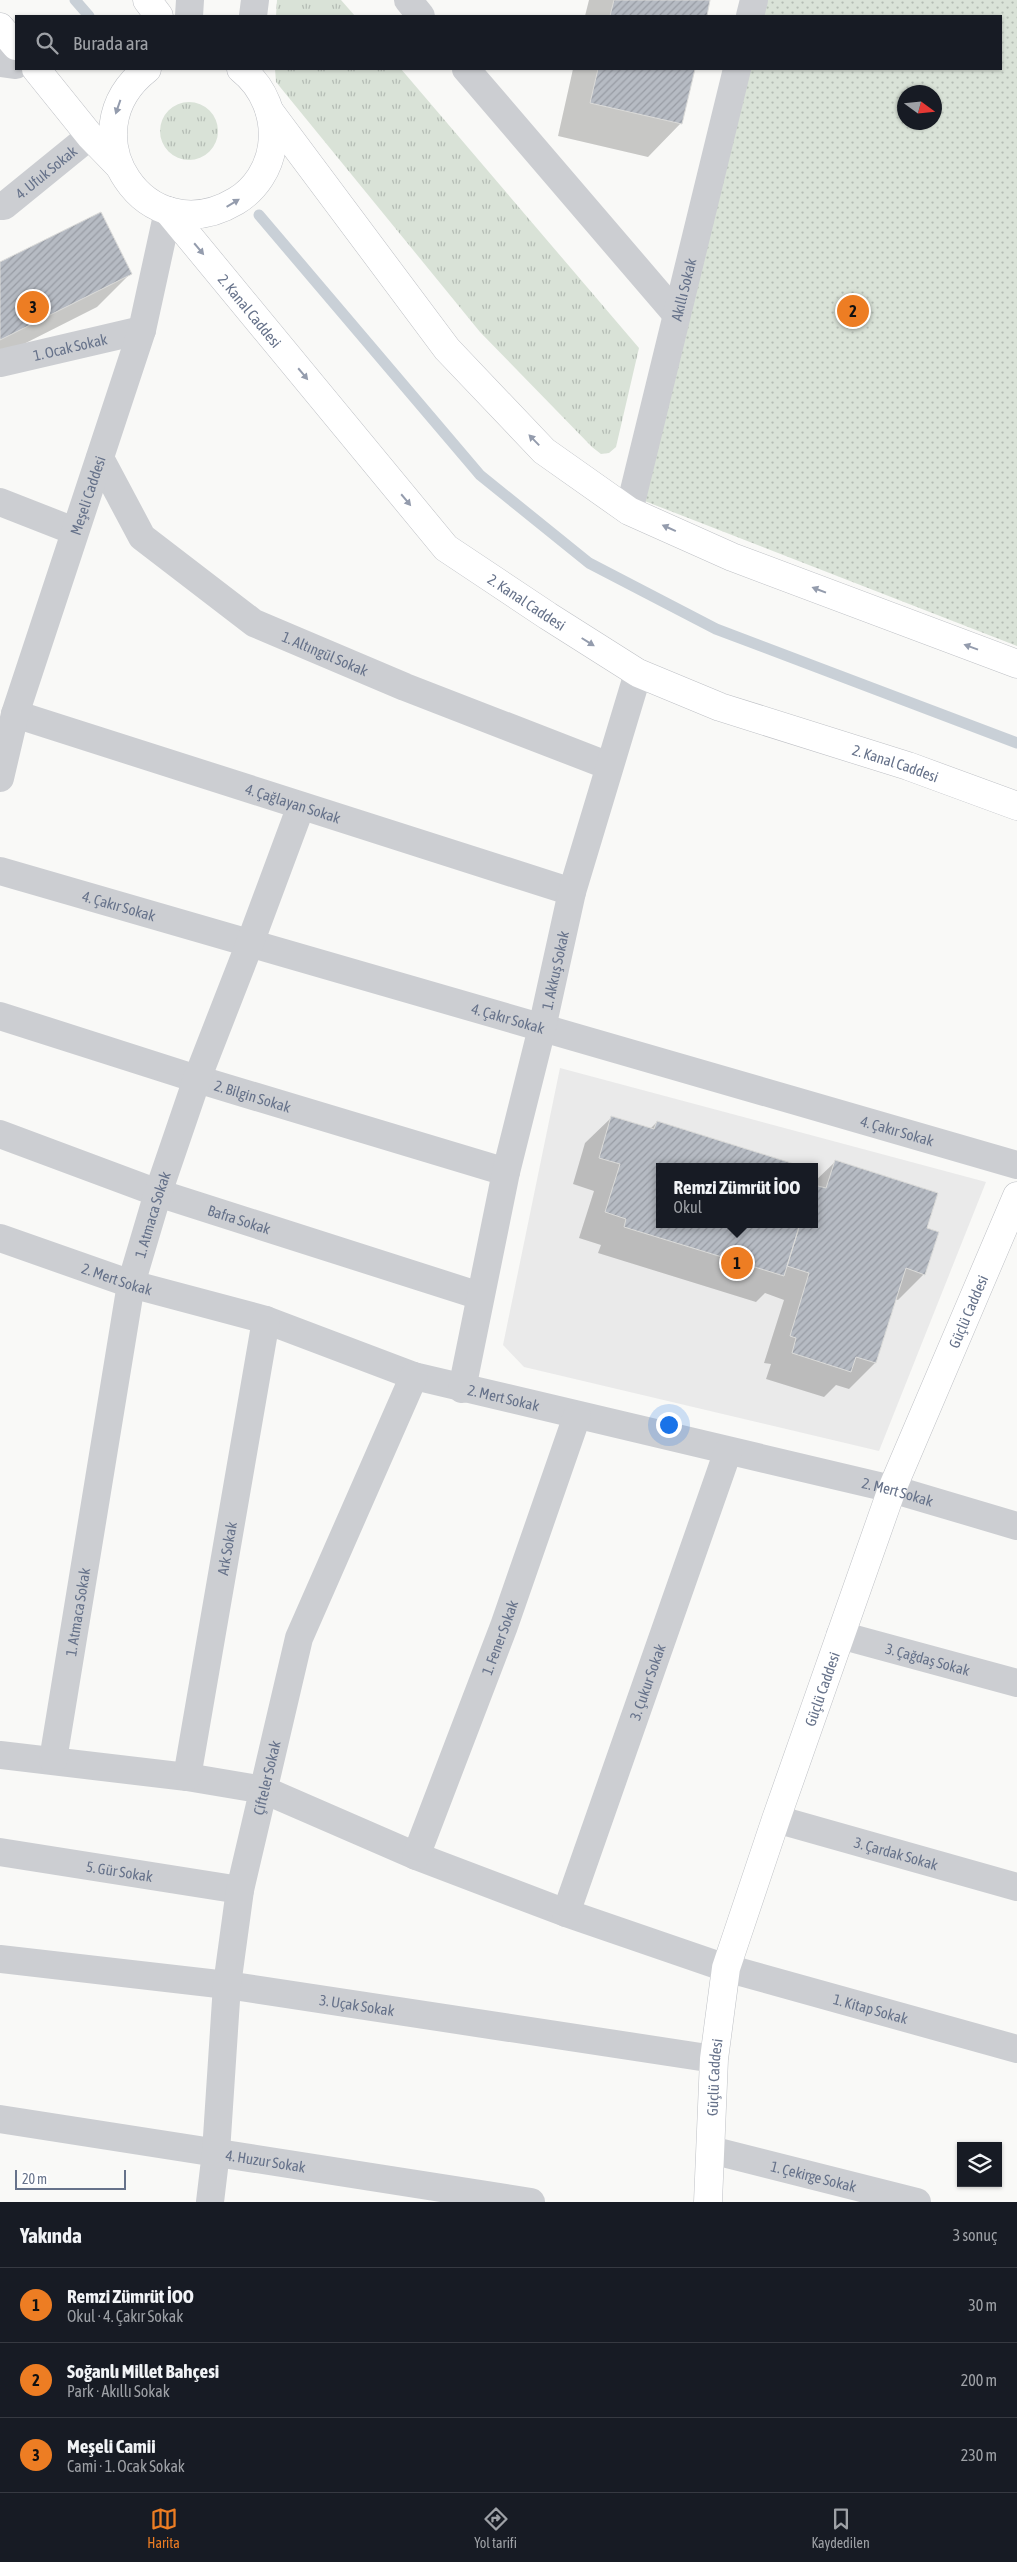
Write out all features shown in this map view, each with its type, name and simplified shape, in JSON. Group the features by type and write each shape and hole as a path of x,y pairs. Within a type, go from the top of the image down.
{"main road":[{"path":"147,0 157,15"},
{"path":"0,27 15,45"},
{"path":"37,70 90,136 119,166"},
{"path":"146,70 133,80 118,104 112,131 116,158 128,183 140,195 168,212 200,215 224,209 245,196 261,178 271,155 274,131 270,112"},
{"path":"250,74 270,112 447,349 544,451 629,511 732,557 1017,664"},
{"name":"2. Kanal Caddesi","path":"168,212 446,548 638,673 720,706 908,766 1017,806"},
{"name":"Güçlü Caddesi","path":"708,2202 714,2059 726,1968 776,1819 892,1489 1017,1196"}],"street":[{"path":"189,15 190,0"},
{"path":"253,15 255,0"},
{"path":"408,0 421,15"},
{"path":"750,15 754,0"},
{"path":"0,63 15,65"},
{"path":"467,70 676,314"},
{"name":"Akıllı Sokak","path":"629,511 737,70"},
{"name":"4. Ufuk Sokak","path":"0,206 90,136"},
{"name":"Meşeli Caddesi","path":"0,778 15,714 142,330 168,212"},
{"name":"1. Ocak Sokak","path":"0,363 142,330"},
{"name":"1. Altıngül Sokak","path":"100,458 142,537 254,622 405,687 609,766"},
{"path":"0,502 74,531"},
{"name":"1. Akkuş Sokak","path":"462,1389 506,1172 542,1028 572,892 638,673"},
{"name":"4. Çağlayan Sokak","path":"15,714 572,892"},
{"name":"1. Atmaca Sokak","path":"53,1760 131,1284 158,1193 197,1078 301,806"},
{"name":"4. Çakır Sokak","path":"0,871 1017,1165"},
{"name":"2. Bilgin Sokak","path":"0,1016 506,1172"},
{"name":"Bafra Sokak","path":"0,1134 158,1193 480,1296"},
{"name":"2. Mert Sokak","path":"0,1238 131,1284 266,1320 414,1376 462,1389 892,1489 1017,1526"},
{"name":"Ark Sokak","path":"187,1776 266,1320"},
{"name":"Çifteler Sokak","path":"210,2202 216,2152 227,1985 240,1890 299,1638 414,1376"},
{"name":"1. Fener Sokak","path":"416,1856 504,1626 577,1416"},
{"name":"3. Çukur Sokak","path":"566,1913 728,1451"},
{"name":"3. Çağdaş Sokak","path":"840,1635 1017,1683"},
{"name":"1. Kitap Sokak","path":"0,1755 187,1776 264,1790 416,1856 566,1913 726,1968 1017,2049"},
{"name":"3. Çardak Sokak","path":"776,1819 1017,1887"},
{"name":"5. Gür Sokak","path":"0,1852 240,1890"},
{"name":"3. Uçak Sokak","path":"0,1959 227,1985 714,2059"},
{"name":"4. Huzur Sokak","path":"0,2118 531,2202"},
{"name":"1. Çekirge Sokak","path":"711,2150 917,2202"}],"shaded area":[{"path":"560,1068 986,1182 879,1451 524,1367 503,1345"}],"green space":[{"path":"277,0 341,0 354,15 276,15"},
{"path":"766,0 1017,0 1017,646 642,500 749,70 1002,70 1002,15 762,15"},
{"path":"275,70 402,70 639,348 616,447 609,453 601,454 592,447 480,332 276,82"},
{"path":"189,102 200,104 213,115 218,131 216,142 205,155 189,160 178,158 165,147 160,131 162,120 173,107"}],"building":[{"path":"614,0 710,0 707,15 610,15"},
{"path":"598,70 695,70 682,124 590,103"},
{"path":"101,212 132,274 0,340 0,262"},
{"path":"611,1116 654,1129 657,1121 791,1163 656,1163 656,1228 799,1228 784,1276 624,1227 626,1219 605,1212 620,1164 599,1158"},
{"path":"835,1160 938,1193 927,1228 939,1232 925,1275 906,1268 876,1363 856,1357 851,1372 792,1353 796,1338 790,1336 809,1273 787,1266 799,1228 818,1228 818,1186 826,1188"}],"waterway":[{"path":"75,0 88,15"},
{"path":"259,215 480,475 589,563 716,629 1017,743"}],"place":[{"name":"Meşeli Camii","path":"33,307"},
{"name":"Soğanlı Millet Bahçesi","path":"853,311"},
{"name":"Remzi Zümrüt İOO","path":"737,1263"}]}
